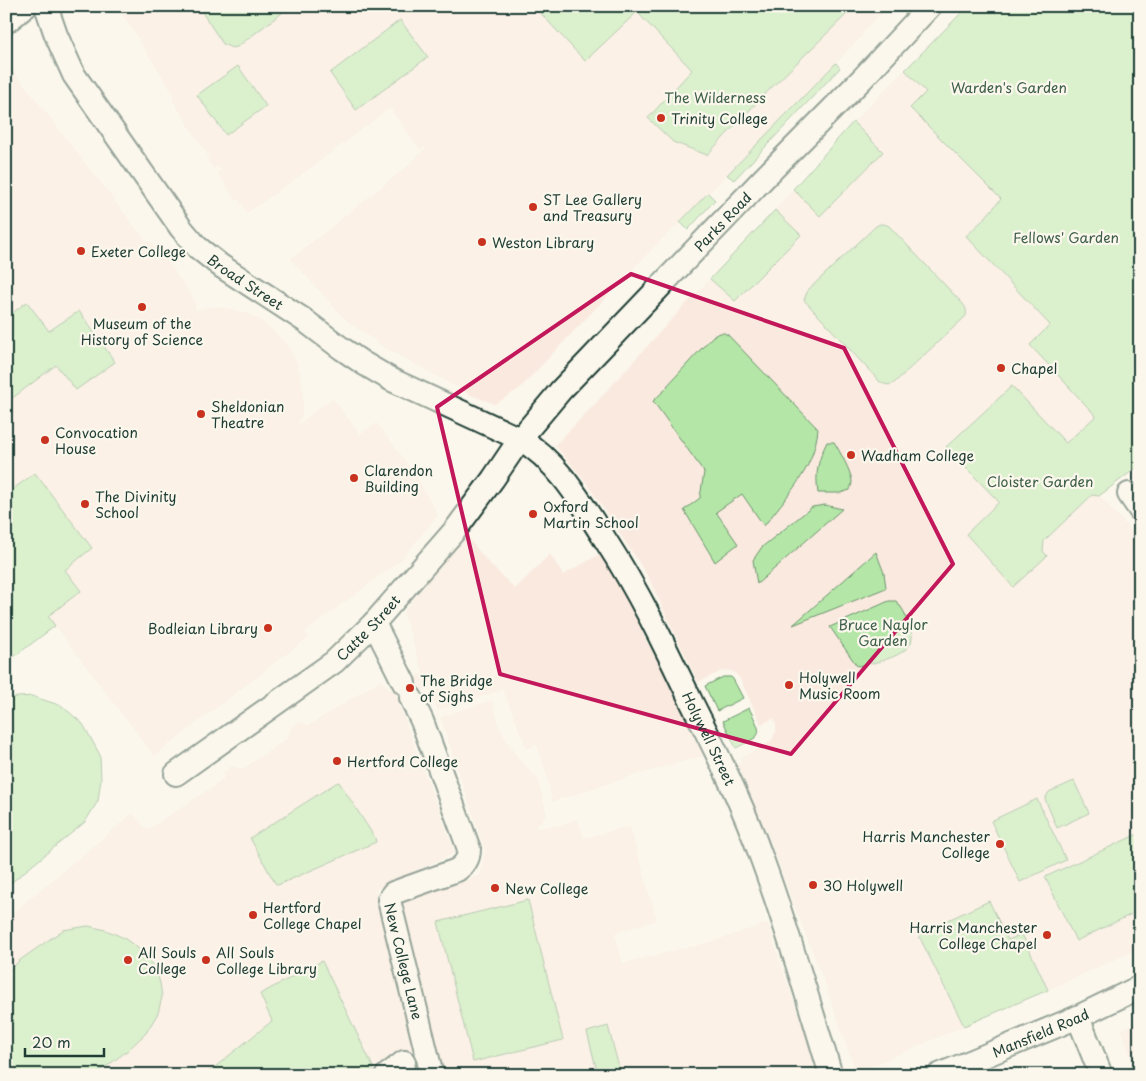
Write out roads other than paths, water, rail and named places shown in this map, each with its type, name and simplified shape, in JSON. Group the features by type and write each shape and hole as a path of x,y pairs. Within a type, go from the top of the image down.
{"street":[{"path":"6,22 26,6"},
{"name":"Broad Street","path":"46,6 56,35 74,75 181,228 197,247 221,266 304,320 364,364 392,380 520,438"},
{"name":"Parks Road","path":"520,438 574,376 930,6"},
{"name":"Catte Street","path":"176,774 334,662 374,623 456,529 493,479 520,438"},
{"name":"Holywell Street","path":"520,438 546,459 578,497 626,572 666,647 739,802 762,857 784,920 831,1075"},
{"name":"New College Lane","path":"374,623 422,721 469,849 469,856 464,865 457,870 393,893 389,900 409,1059 432,1075"},
{"name":"Mansfield Road","path":"939,1075 1078,1017 1140,988"},
{"path":"1078,1017 1100,1075"}],"place":[{"name":"Trinity College","path":"661,118"},
{"name":"ST Lee Gallery and Treasury","path":"533,207"},
{"name":"Weston Library","path":"482,242"},
{"name":"Exeter College","path":"81,251"},
{"name":"Museum of the History of Science","path":"142,307"},
{"name":"Chapel","path":"1001,368"},
{"name":"Sheldonian Theatre","path":"201,414"},
{"name":"Convocation House","path":"45,440"},
{"name":"Wadham College","path":"851,455"},
{"name":"Clarendon Building","path":"354,478"},
{"name":"The Divinity School","path":"85,504"},
{"name":"Oxford Martin School","path":"533,514"},
{"name":"Bodleian Library","path":"268,628"},
{"name":"Holywell Music Room","path":"789,685"},
{"name":"The Bridge of Sighs","path":"410,688"},
{"name":"Hertford College","path":"337,761"},
{"name":"Harris Manchester College","path":"1000,844"},
{"name":"30 Holywell","path":"813,885"},
{"name":"New College","path":"495,888"},
{"name":"Hertford College Chapel","path":"253,915"},
{"name":"Harris Manchester College Chapel","path":"1047,935"},
{"name":"All Souls College","path":"128,960"},
{"name":"All Souls College Library","path":"206,960"}],"park label":[{"name":"Warden's Garden","path":"1009,87"},
{"name":"The Wilderness","path":"715,97"},
{"name":"Fellows' Garden","path":"1066,237"},
{"name":"Cloister Garden","path":"1040,481"},
{"name":"Bruce Naylor Garden","path":"883,632"}]}
